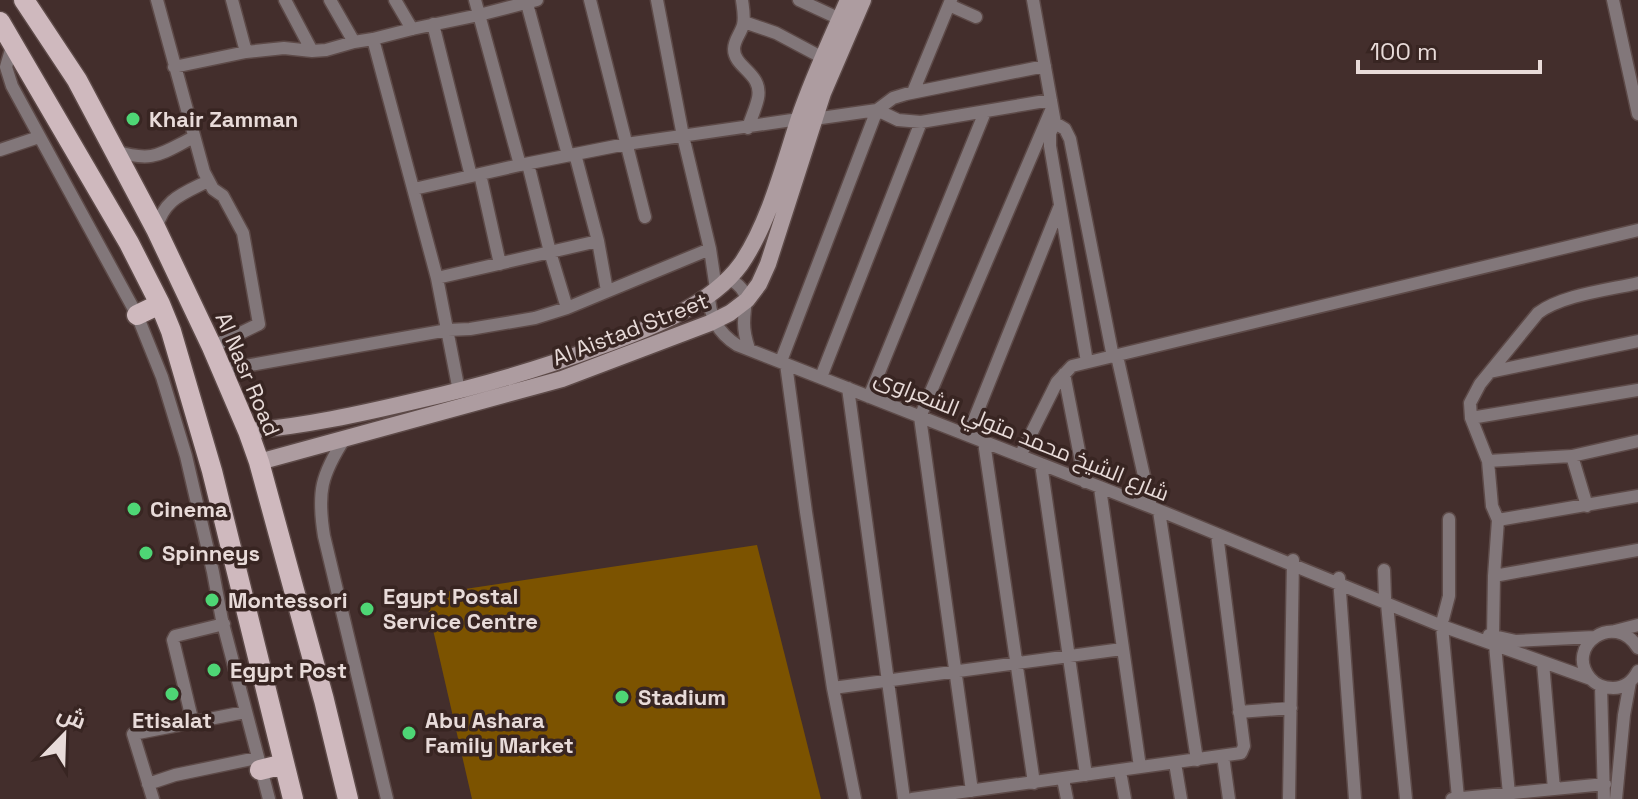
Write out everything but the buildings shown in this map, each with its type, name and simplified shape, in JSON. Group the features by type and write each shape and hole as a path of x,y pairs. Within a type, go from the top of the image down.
{"main road":[{"name":"Al Nasr Road","path":"24,0 77,80 156,229 248,431 324,700 348,799"},
{"name":"Al Aistad Street","path":"259,462 562,379 730,313 759,284 768,264 823,58 848,0"},
{"name":"Al Aistad Street","path":"248,431 343,418 459,391 550,365 618,340 687,308 718,287 748,252 784,166 863,0"},
{"path":"0,22 129,243 160,304 182,365 212,471 293,799"},
{"path":"46,100 65,102 75,93 77,80"},
{"path":"71,143 73,136 83,127 103,129"},
{"path":"137,315 160,304"},
{"path":"259,764 284,764"}],"street":[{"path":"157,0 208,181 223,196 243,233 259,324 212,347"},
{"path":"232,0 246,52"},
{"path":"285,0 312,51"},
{"path":"330,0 354,42"},
{"path":"395,0 412,29"},
{"path":"475,0 567,308"},
{"path":"590,0 645,217"},
{"path":"657,0 683,136 718,287 710,307 715,321"},
{"path":"742,0 744,22 734,53 755,79 758,88 748,128"},
{"path":"799,0 840,19"},
{"path":"1033,0 1055,123 1049,139 1059,207 1087,362"},
{"path":"1613,0 1635,86 1638,114"},
{"path":"174,67 246,52 284,48 326,50 530,1 571,155 598,241 607,291"},
{"path":"913,92 950,3 976,17"},
{"path":"744,22 776,33 823,58"},
{"path":"433,24 500,264"},
{"path":"373,39 437,278 459,391"},
{"path":"13,43 6,67 12,86 137,315 162,377 186,456 245,712 269,799"},
{"path":"414,189 626,144 877,110 893,98 913,92 1045,66"},
{"path":"877,110 898,120 921,122 1052,104"},
{"path":"972,791 920,417 1052,104"},
{"path":"855,799 833,688 784,363 877,110"},
{"path":"869,397 985,112"},
{"path":"821,377 921,122"},
{"path":"1055,123 1065,129 1070,139 1115,356 1155,509 1197,760"},
{"path":"0,150 39,137"},
{"path":"115,151 141,158 153,157 194,137"},
{"path":"156,229 160,216 173,199 208,181"},
{"path":"968,435 1059,207"},
{"path":"1020,456 1057,382 1072,366 1638,230"},
{"path":"437,278 598,241"},
{"path":"222,370 448,330 535,318 567,308 710,249"},
{"path":"1517,795 1494,641 1498,520 1492,506 1488,461 1471,418 1470,403 1480,384 1538,313 1550,304 1638,283"},
{"path":"718,287 740,287 747,299 744,330 749,349"},
{"name":"شارع الشيخ محمد متولي الشعراوى","path":"715,321 726,338 737,345 1596,683"},
{"path":"1490,372 1638,341"},
{"path":"1064,374 1085,482"},
{"path":"848,388 904,799"},
{"path":"1471,418 1638,390"},
{"path":"345,438 329,467 319,507 387,799"},
{"path":"1488,461 1572,456 1638,441"},
{"path":"984,442 1034,783"},
{"path":"1572,456 1587,506"},
{"path":"1041,464 1086,775"},
{"path":"1100,488 1140,767"},
{"path":"1498,520 1638,496"},
{"path":"1449,519 1449,596 1442,623 1455,799 1605,784"},
{"path":"912,799 972,791 1004,793 1034,783 1243,751 1217,534"},
{"path":"1494,576 1638,550"},
{"path":"1288,561 1289,799"},
{"path":"1384,570 1406,799"},
{"path":"1339,581 1355,799"},
{"path":"193,723 173,640 175,636 224,624"},
{"name":"شارع الشيخ محمد متولي الشعراوى","path":"1494,641 1594,637 1638,625"},
{"path":"1615,631 1629,637 1638,648"},
{"path":"1594,637 1586,648 1583,661 1584,668 1596,683 1604,799"},
{"path":"833,688 1122,649"},
{"path":"1543,663 1554,789"},
{"path":"1616,799 1624,715 1630,682 1638,671"},
{"path":"1596,683 1616,688 1630,682"},
{"path":"1239,712 1291,708"},
{"path":"153,799 133,734 245,712"},
{"path":"1223,756 1229,799"},
{"path":"1175,763 1181,799"},
{"path":"148,784 175,775 259,764"},
{"path":"1120,771 1125,799"},
{"path":"1063,779 1067,799"}],"shaded area":[{"name":"Stadium","path":"757,545 821,799 472,799 425,595"}],"place":[{"name":"Khair Zamman","path":"133,119"},
{"name":"Cinema","path":"134,509"},
{"name":"Spinneys","path":"146,553"},
{"name":"Montessori","path":"212,600"},
{"name":"Egypt Postal Service Centre","path":"367,609"},
{"name":"Egypt Post","path":"214,670"},
{"name":"Etisalat","path":"172,694"},
{"name":"Stadium","path":"622,697"},
{"name":"Abu Ashara Family Market","path":"409,733"}]}
